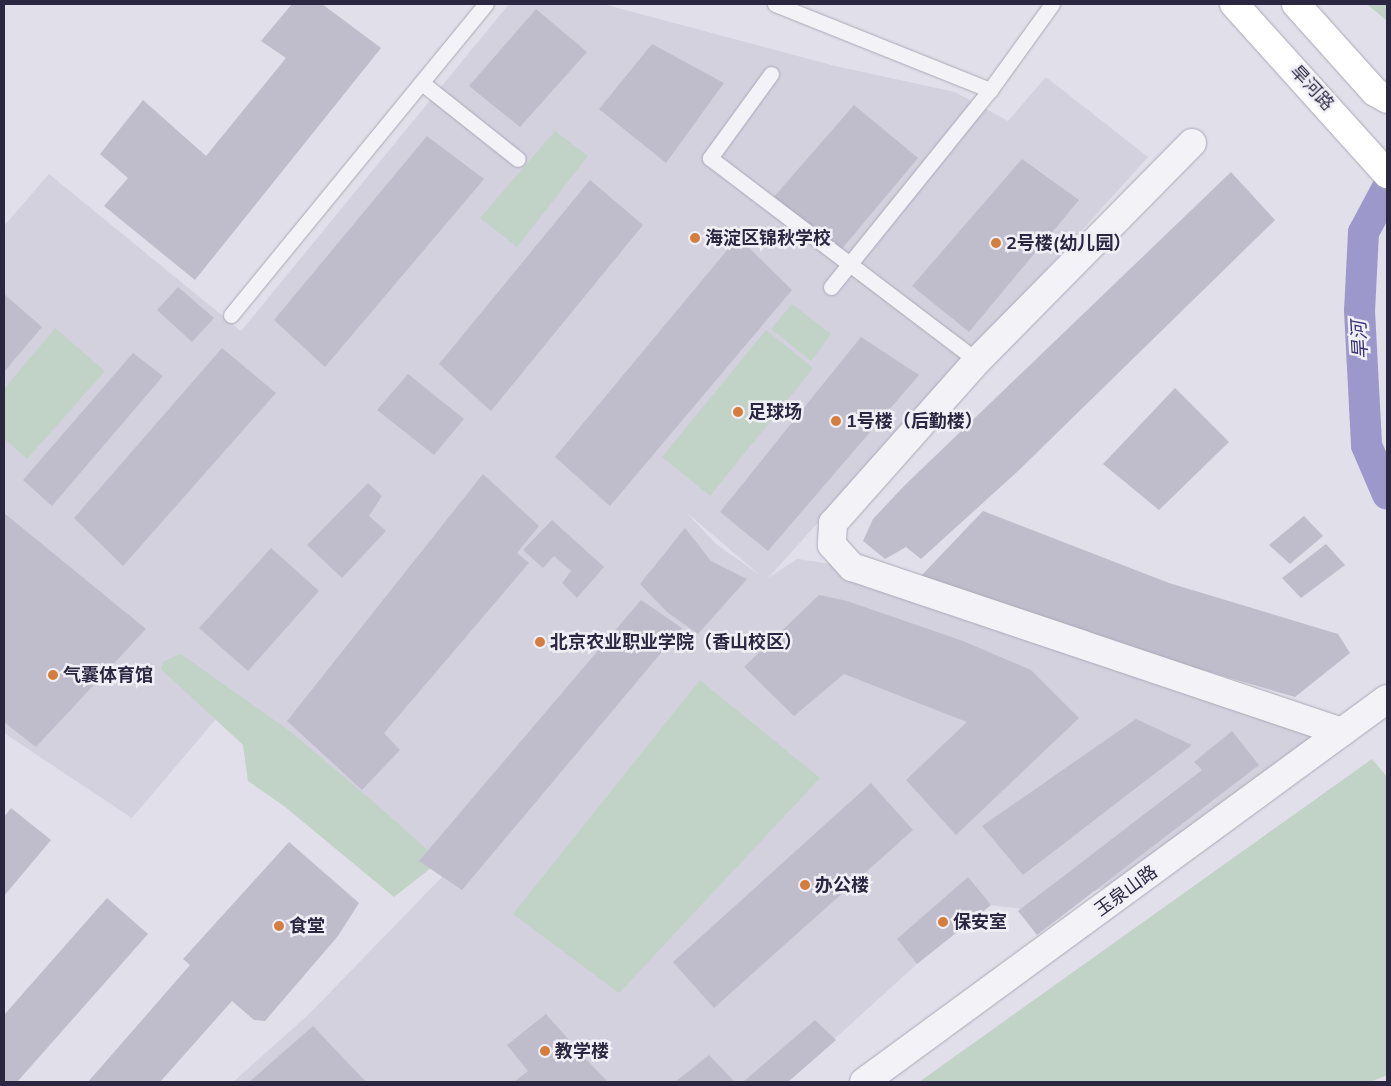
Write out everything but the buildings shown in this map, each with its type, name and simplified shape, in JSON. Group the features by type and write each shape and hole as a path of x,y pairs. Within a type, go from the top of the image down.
{"main road":[{"name":"旱河路","path":"1234,4 1387,174"},
{"path":"1296,4 1375,92 1387,99"}],"street":[{"path":"1192,143 977,361 833,523 832,545 852,566 1342,732"},
{"name":"玉泉山路","path":"864,1082 1342,732 1384,707"}],"lane":[{"path":"231,315 486,4"},
{"path":"775,4 990,90"},
{"path":"831,287 990,90 1052,4"},
{"path":"771,74 710,158 977,361"},
{"path":"422,83 518,159"}],"shaded area":[{"name":"北京农业职业学院（香山校区）","path":"509,4 603,4 835,66 955,92 1008,121 1046,77 1148,157 768,578 797,559 852,567 1342,732 1169,859 1046,912 990,905 917,964 787,1082 233,1082 308,1015 442,877 233,699 132,818 4,733 4,226 49,174 241,331","holes":["686,512 760,575 716,544"]}],"green space":[{"path":"1367,4 1387,4 1387,21"},
{"path":"555,131 588,156 517,247 480,218"},
{"path":"792,304 831,334 811,361 771,329"},
{"path":"55,328 105,371 27,459 4,438 4,389"},
{"name":"足球场","path":"766,330 813,368 710,496 662,457"},
{"path":"181,654 291,732 383,810 433,855 431,868 394,897 284,806 248,781 243,745 161,669 164,661"},
{"path":"700,680 820,778 619,993 513,914"},
{"path":"1372,759 1387,777 1387,1075 1370,1082 919,1082"}],"waterway":[{"name":"旱河","path":"1387,187 1363,232 1359,310 1366,445 1387,494"}],"place":[{"name":"海淀区锦秋学校","path":"695,238"},
{"name":"2号楼(幼儿园）","path":"996,243"},
{"name":"足球场","path":"738,412"},
{"name":"1号楼（后勤楼）","path":"836,421"},
{"name":"北京农业职业学院（香山校区）","path":"540,642"},
{"name":"气囊体育馆","path":"53,675"},
{"name":"办公楼","path":"805,885"},
{"name":"保安室","path":"943,922"},
{"name":"食堂","path":"279,926"},
{"name":"教学楼","path":"545,1051"}]}
